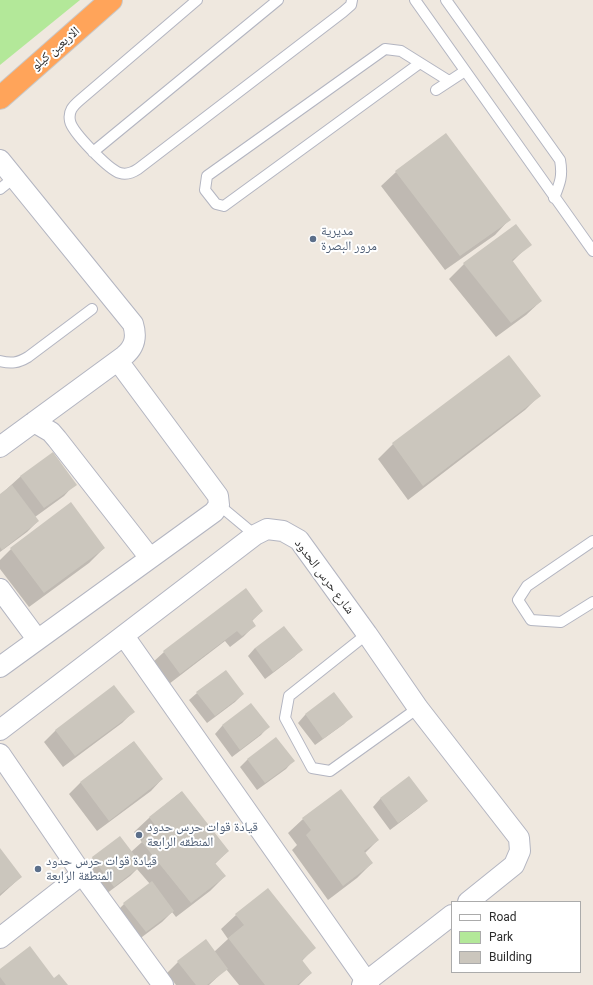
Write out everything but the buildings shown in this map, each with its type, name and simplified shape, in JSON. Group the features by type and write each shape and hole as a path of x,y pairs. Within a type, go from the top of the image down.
{"highway":[{"name":"الاربعين كيلو","path":"0,98 112,0"}],"street":[{"path":"0,160 7,183 133,324 135,336 129,352 0,447"},
{"path":"0,667 214,512 219,505 218,496 118,361"},
{"path":"34,422 51,432 57,439 150,558"},
{"name":"شارع حرس الحدود","path":"0,730 256,535 267,529 283,531 299,540 418,708 519,838 520,851 514,864 469,901"},
{"path":"0,589 37,639"},
{"path":"124,636 366,984 451,916"},
{"path":"0,754 82,874 163,985"},
{"path":"0,938 82,874"}],"lane":[{"path":"197,0 73,106 70,112 70,121 73,129 110,169 119,173 131,173 138,170 343,12 350,5 352,0"},
{"path":"93,152 278,0"},
{"path":"415,0 593,251"},
{"path":"446,0 560,160 562,171 561,180 554,198"},
{"path":"420,63 224,206 216,204 205,190 207,176 385,49 401,51 449,81"},
{"path":"436,90 466,72"},
{"path":"0,361 8,364 19,362 92,309"},
{"path":"219,505 256,535"},
{"path":"593,541 527,586 518,600 531,620 561,622 593,602"},
{"path":"367,634 289,696 285,718 312,768 330,771 418,708"}],"green space":[{"path":"0,0 80,0 0,65"}],"place":[{"name":"مديرية مرور البصرة","path":"313,239"},
{"name":"قيادة قوات حرس حدود المنطقه الرابعة","path":"139,835"},
{"name":"قيادة قوات حرس حدود المنطقة الرابعة","path":"38,869"}]}
